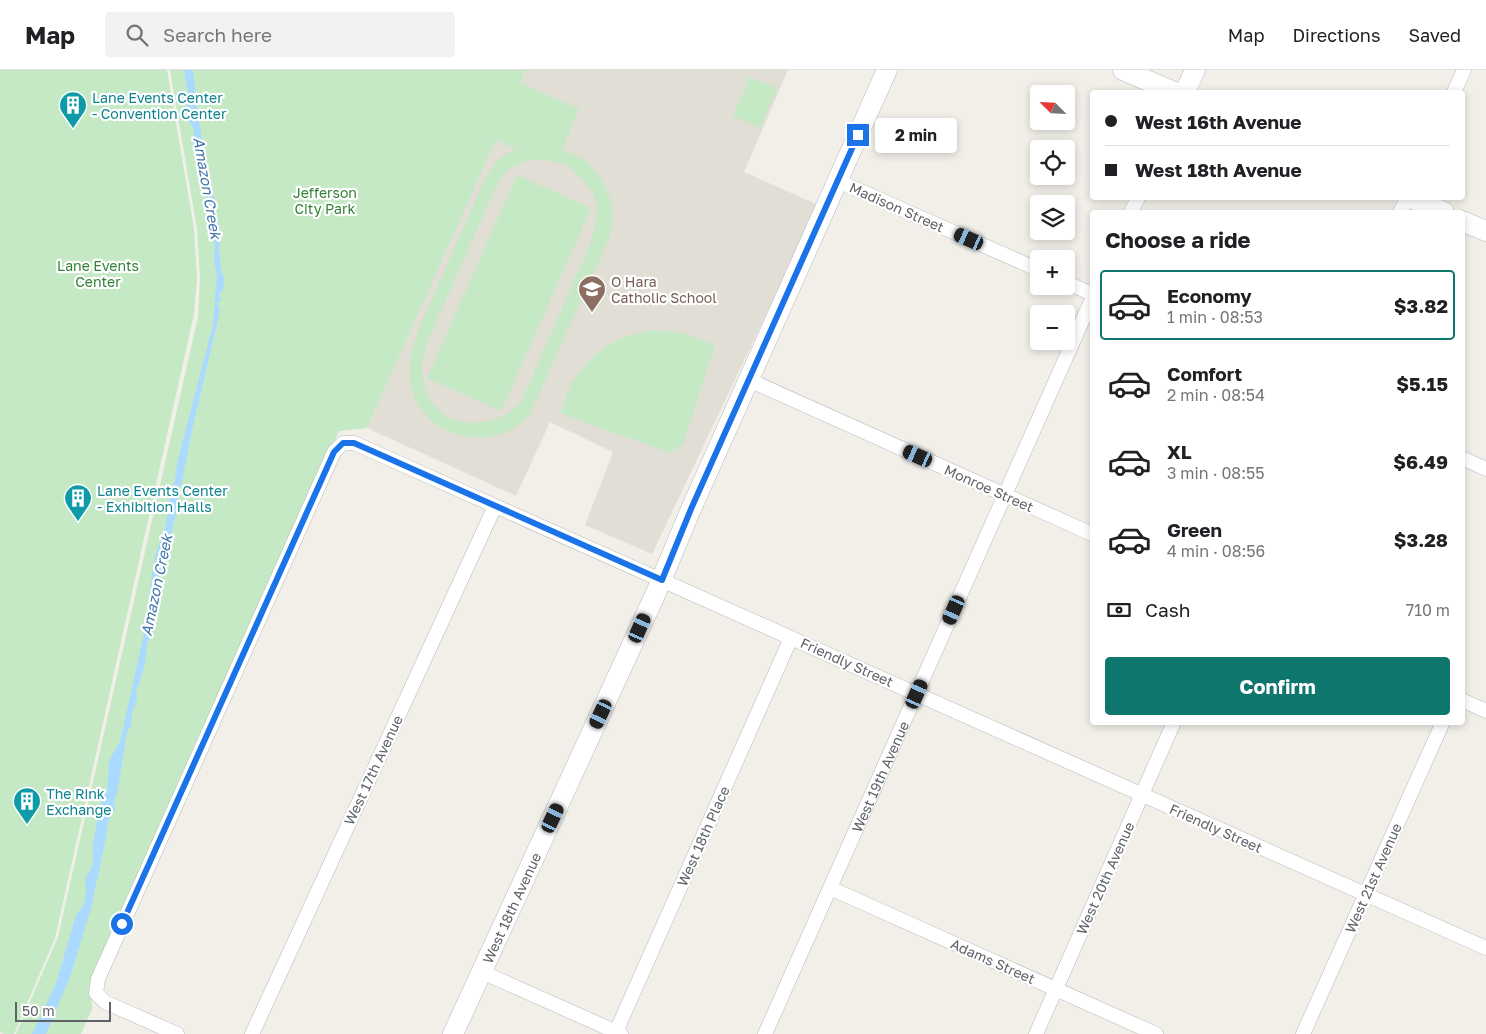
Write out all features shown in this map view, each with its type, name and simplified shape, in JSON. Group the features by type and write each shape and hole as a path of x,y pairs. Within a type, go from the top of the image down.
{"main road":[{"name":"West 18th Avenue","path":"453,1034 662,580 691,509 887,70"},
{"path":"1123,70 1169,90"},
{"path":"1186,90 1195,70"},
{"path":"1414,200 1439,210"},
{"path":"1465,222 1486,231"}],"street":[{"path":"1455,90 1464,70"},
{"name":"Madison Street","path":"838,181 1030,266"},
{"path":"1075,286 1090,293"},
{"name":"West 19th Avenue","path":"766,1034 1090,304"},
{"name":"Monroe Street","path":"749,380 1090,533"},
{"name":"Friendly Street","path":"177,1034 105,1002 96,993 98,979 334,452 343,443 354,443 1486,948"},
{"path":"1465,459 1486,468"},
{"name":"West 17th Avenue","path":"252,1034 495,506"},
{"name":"West 18th Place","path":"617,1033 791,638"},
{"path":"1465,701 1486,711"},
{"name":"West 20th Avenue","path":"1036,1034 1173,725"},
{"name":"West 21st Avenue","path":"1303,1034 1442,725"},
{"name":"Adams Street","path":"830,888 1156,1034"},
{"path":"482,972 617,1033"}],"shaded area":[{"name":"O Hara Catholic School","path":"526,70 788,70 744,172 818,205 652,554 585,525 613,452 550,422 516,496 367,428"}],"green space":[{"name":"Lane Events Center","path":"0,70 167,70 194,229 197,278 194,314 55,938 14,1034 0,1032"},
{"name":"Jefferson City Park","path":"170,70 526,70 520,83 579,109 562,150 584,160 592,167 606,187 613,211 609,238 529,416 515,428 499,435 481,438 447,431 432,421 420,408 412,391 410,367 412,351 419,328 485,179 502,157 517,150 496,139 367,428 339,431 91,982 92,1009 81,1034 16,1034 58,937 198,317 200,279 197,229","holes":["542,160 557,162 570,168 592,192 596,200 597,210 596,224 591,242 521,402 508,413 494,420 478,423 463,422 449,417 437,408 428,396 422,374 429,338 499,180 506,172 518,164"]},
{"path":"750,77 777,88 760,128 733,116"},
{"path":"517,175 591,208 501,411 427,378"},
{"path":"652,330 685,333 715,345 683,444 670,453 560,413 572,382 593,356 620,338"}],"water":[{"path":"184,70 193,70 203,148 209,174 208,178 212,181 210,187 211,195 214,197 221,240 218,264 224,278 223,290 219,294 221,300 217,303 220,311 192,430 176,513 152,607 154,616 153,629 147,644 145,663 136,690 137,699 132,713 131,726 127,732 117,794 114,801 115,809 108,821 91,908 71,974 46,1034 32,1034 56,984 76,915 84,905 85,879 93,865 93,844 101,800 107,792 111,757 120,742 143,638 155,556 166,525 169,497 173,491 178,460 213,325 217,275 214,263 213,228 199,168 199,156 193,142 194,130 188,119 188,93"}],"waterway":[{"name":"Amazon Creek","path":"218,255 219,270"}],"place":[{"name":"Lane Events Center - Convention Center","path":"73,129"},
{"name":"O Hara Catholic School","path":"592,313"},
{"name":"Lane Events Center - Exhibition Halls","path":"78,522"},
{"name":"The Rink Exchange","path":"27,825"}],"route":[{"path":"122,924 334,452 343,443 354,443 662,580 691,509 858,135"}]}
